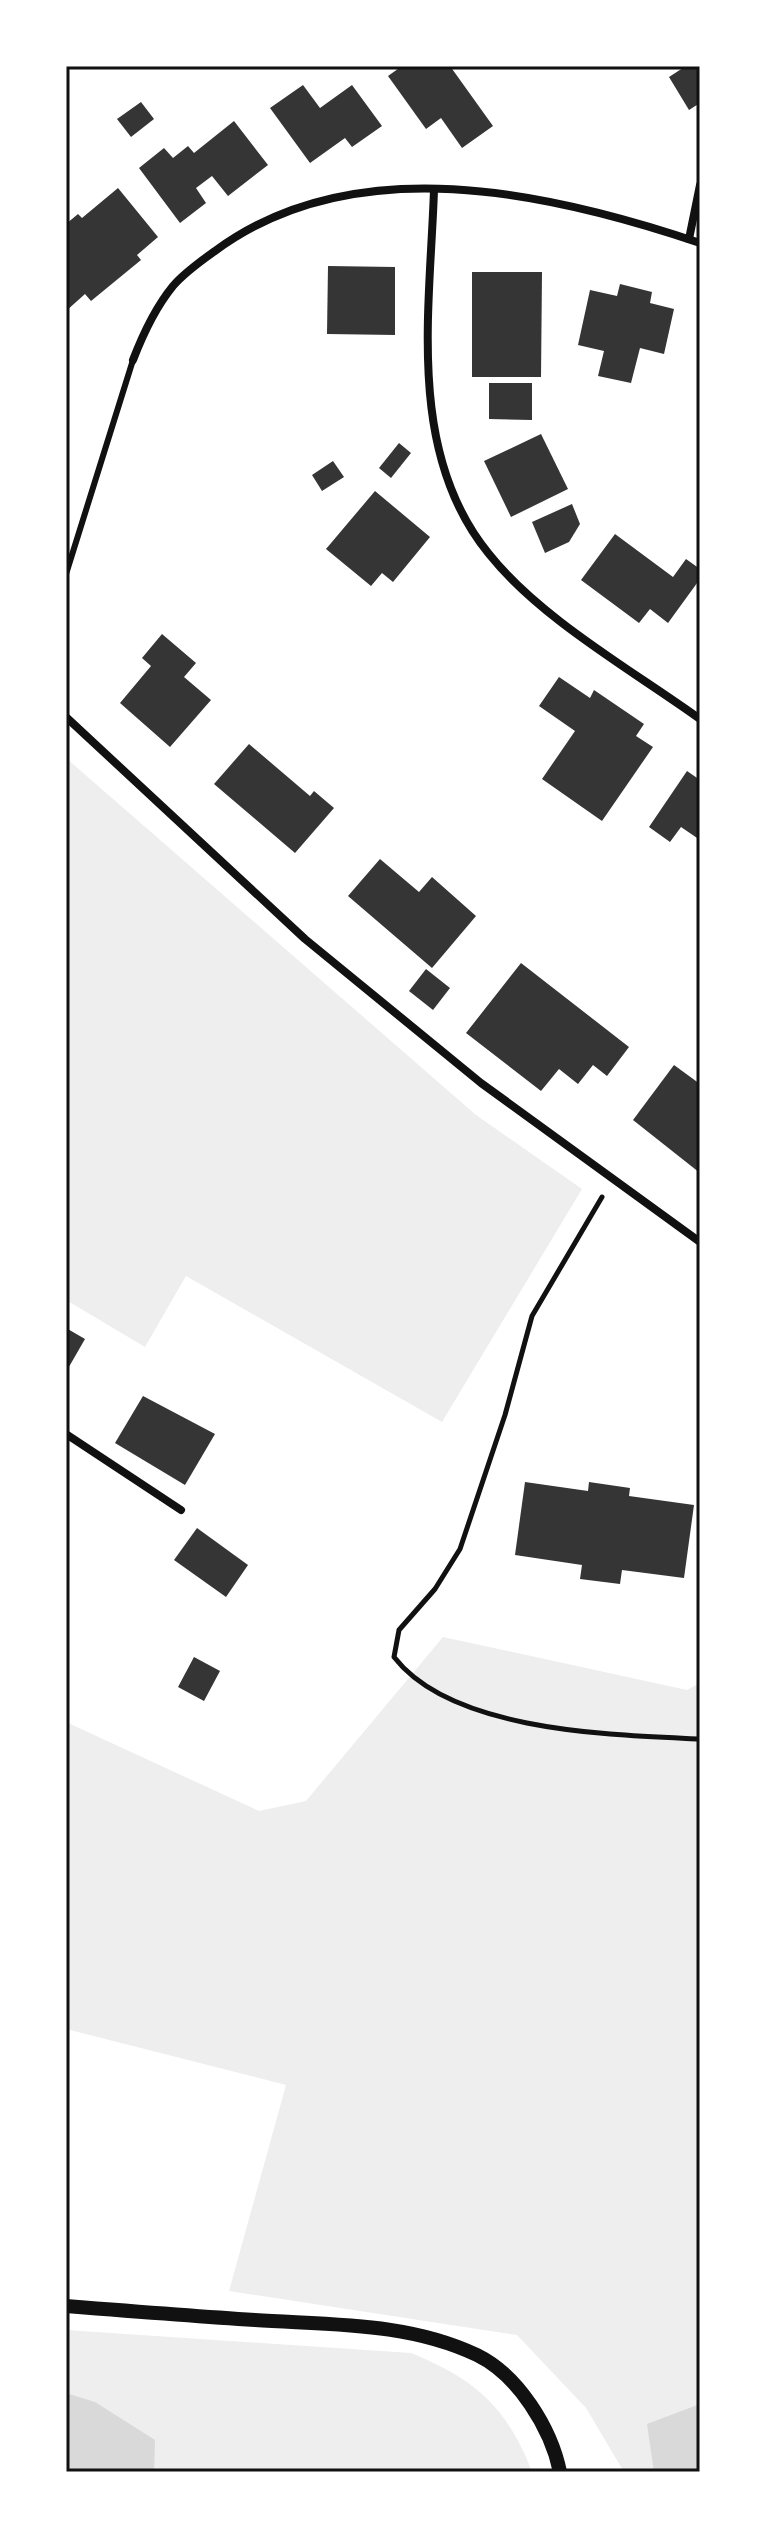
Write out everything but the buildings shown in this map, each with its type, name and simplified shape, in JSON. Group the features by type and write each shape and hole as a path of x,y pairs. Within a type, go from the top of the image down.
{"street":[{"path":"689,239 700,185"},
{"path":"133,360 157,309 174,284 227,242 259,224 293,208 334,197 382,189 513,196 700,243"},
{"path":"434,190 428,356 433,424 445,475 465,519 489,554 523,588 700,719"},
{"path":"66,717 305,939 481,1083 700,1242"},
{"path":"66,1434 181,1510"},
{"path":"66,2306 401,2329 479,2356 517,2385 557,2457 560,2472"}],"lane":[{"path":"66,574 133,360"}],"path":[{"path":"613,1179 532,1316 505,1415 460,1549 435,1589 399,1630 394,1657 406,1672 454,1700 524,1724 617,1735 700,1739"}],"shaded area":[{"path":"66,758 476,1115 582,1189 442,1422 186,1276 145,1347 66,1300"},
{"path":"443,1637 687,1690 700,1683 700,2472 624,2472 586,2408 517,2335 229,2291 286,2085 66,2029 66,1722 259,1811 306,1801"},
{"path":"66,2330 411,2353 453,2373 486,2398 512,2430 532,2472 66,2472"},
{"path":"66,2393 95,2402 155,2440 154,2472 66,2472"},
{"path":"700,2404 700,2472 654,2472 647,2424"}]}
